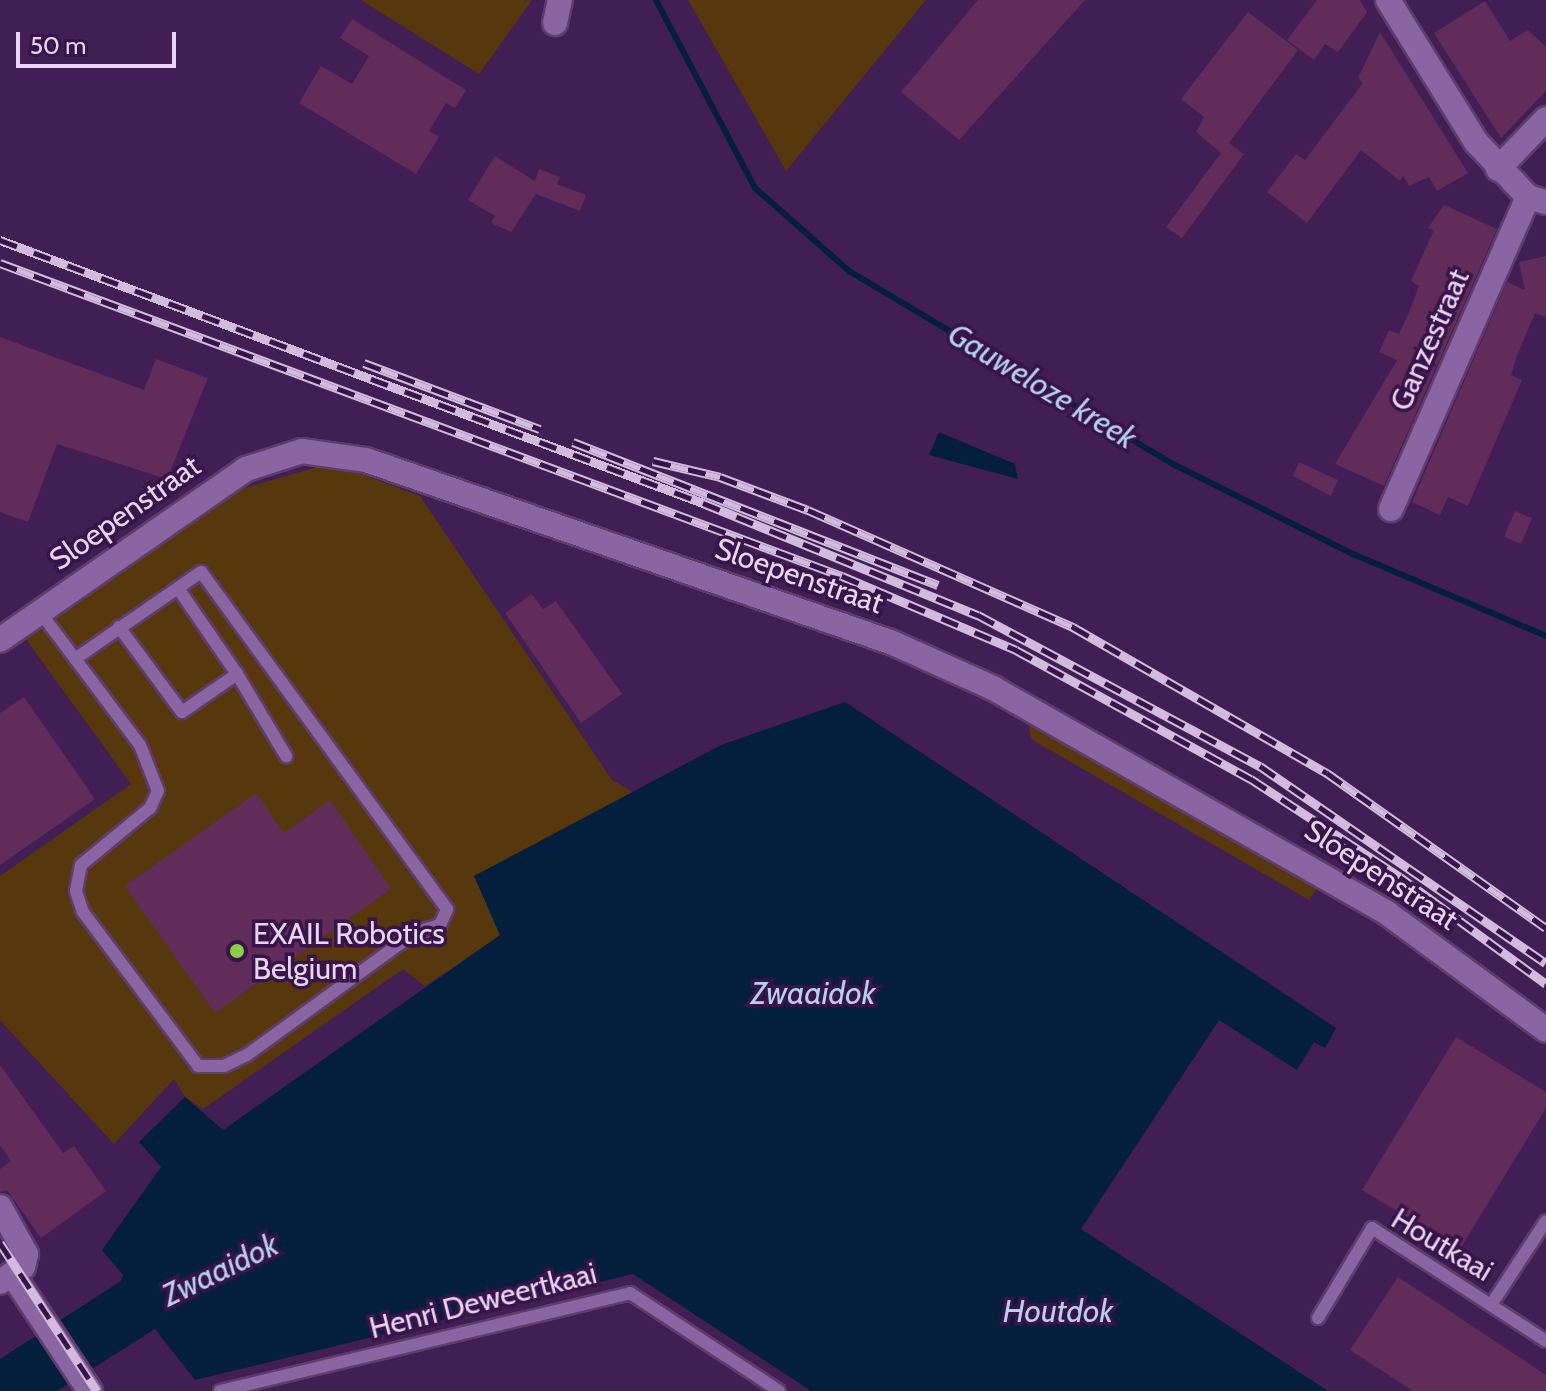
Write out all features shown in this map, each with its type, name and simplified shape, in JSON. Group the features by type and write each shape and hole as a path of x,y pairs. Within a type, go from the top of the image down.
{"street":[{"path":"1388,0 1498,169 1537,200"},
{"path":"1498,169 1546,119"},
{"name":"Ganzestraat","path":"1391,509 1537,200"},
{"name":"Sloepenstraat","path":"0,640 246,469 302,451 366,460 893,643 993,688 1387,913 1546,1030"},
{"path":"0,1207 25,1246 23,1267 6,1278 47,1326 90,1391"}],"lane":[{"path":"40,612 75,659 140,745 158,791 150,808 81,865 76,891 83,912 183,1054 198,1066 224,1066 414,933 440,925 447,909 201,572 75,659"},
{"path":"178,588 237,674 286,756"},
{"path":"119,627 182,712 237,674"},
{"name":"Houtkaai","path":"1491,1305 1546,1221"},
{"name":"Houtkaai","path":"1318,1318 1372,1228 1546,1341"},
{"name":"Henri Deweertkaai","path":"220,1391 630,1293 779,1391"}],"shaded area":[{"path":"361,0 532,0 479,74"},
{"path":"688,0 926,0 786,171"},
{"path":"317,467 356,472 420,496 612,780 636,794 474,876 500,935 485,946 425,986 403,969 203,1109 185,1097 174,1079 114,1144 0,1020 0,876 131,784 25,638 242,489"},
{"path":"1028,724 1258,850 1318,887 1309,900 1031,739"}],"water":[{"path":"939,432 1015,464 1018,479 929,455"},
{"name":"Zwaaidok","path":"845,702 1336,1028 1325,1048 1314,1042 1297,1070 1219,1020 1081,1229 1328,1391 811,1391 633,1274 195,1380 155,1329 57,1391 0,1391 0,1359 121,1281 123,1275 102,1250 161,1167 139,1142 185,1097 223,1130 500,935 474,876 721,745"}],"building":[{"path":"978,0 1085,0 959,140 901,92"},
{"path":"1317,0 1360,0 1367,12 1338,52 1325,44 1314,60 1287,40"},
{"path":"1485,1 1510,41 1528,30 1546,47 1546,91 1501,138 1434,33"},
{"path":"1248,12 1298,50 1229,143 1244,154 1182,238 1166,227 1221,153 1196,132 1204,117 1181,99"},
{"path":"352,19 466,90 455,108 446,103 429,131 439,137 416,174 299,103 321,66 352,84 369,56 340,38"},
{"path":"1380,32 1468,173 1437,191 1429,177 1409,186 1403,175 1400,181 1361,150 1307,223 1267,192 1296,154 1305,160 1363,83 1358,78"},
{"path":"495,156 535,181 539,169 560,177 557,184 586,195 580,211 536,194 511,232 491,223 495,216 468,200"},
{"path":"1444,205 1497,229 1384,486 1335,464 1397,360 1379,352 1389,330 1399,334 1409,312 1419,286 1411,281 1434,230 1428,228"},
{"path":"1546,256 1546,317 1535,313 1517,356 1511,375 1522,380 1468,506 1448,497 1440,515 1412,502 1507,282 1525,290 1519,262"},
{"path":"0,337 144,390 156,359 208,378 167,479 57,444 28,522 0,512"},
{"path":"1299,462 1338,480 1331,496 1293,476"},
{"path":"1515,511 1532,518 1521,544 1504,537"},
{"path":"532,594 543,609 556,601 622,694 581,723 505,613"},
{"path":"24,697 95,799 0,865 0,713"},
{"name":"EXAIL Robotics Belgium","path":"256,793 284,833 330,800 391,889 215,1013 125,886"},
{"path":"1456,1037 1546,1092 1546,1108 1460,1249 1362,1190"},
{"path":"0,1065 63,1153 74,1146 106,1191 41,1238 7,1190 0,1192 0,1169 11,1161 0,1145"},
{"path":"1398,1277 1546,1375 1546,1391 1413,1391 1350,1350"}],"waterway":[{"name":"Gauweloze kreek","path":"656,0 755,188 849,271 1173,464 1353,554 1546,636"}],"railway":[{"path":"0,240 703,503 978,615 1260,766 1546,963"},
{"path":"0,263 842,576 1016,650 1251,779 1400,877 1546,984"},
{"path":"364,363 540,429"},
{"path":"573,442 938,585"},
{"path":"653,461 720,477 808,510 1073,627 1327,773 1546,928"},
{"path":"0,1243 97,1391"}],"place":[{"name":"EXAIL Robotics Belgium","path":"237,951"}],"water label":[{"name":"Houtdok","path":"1058,1311"}]}
